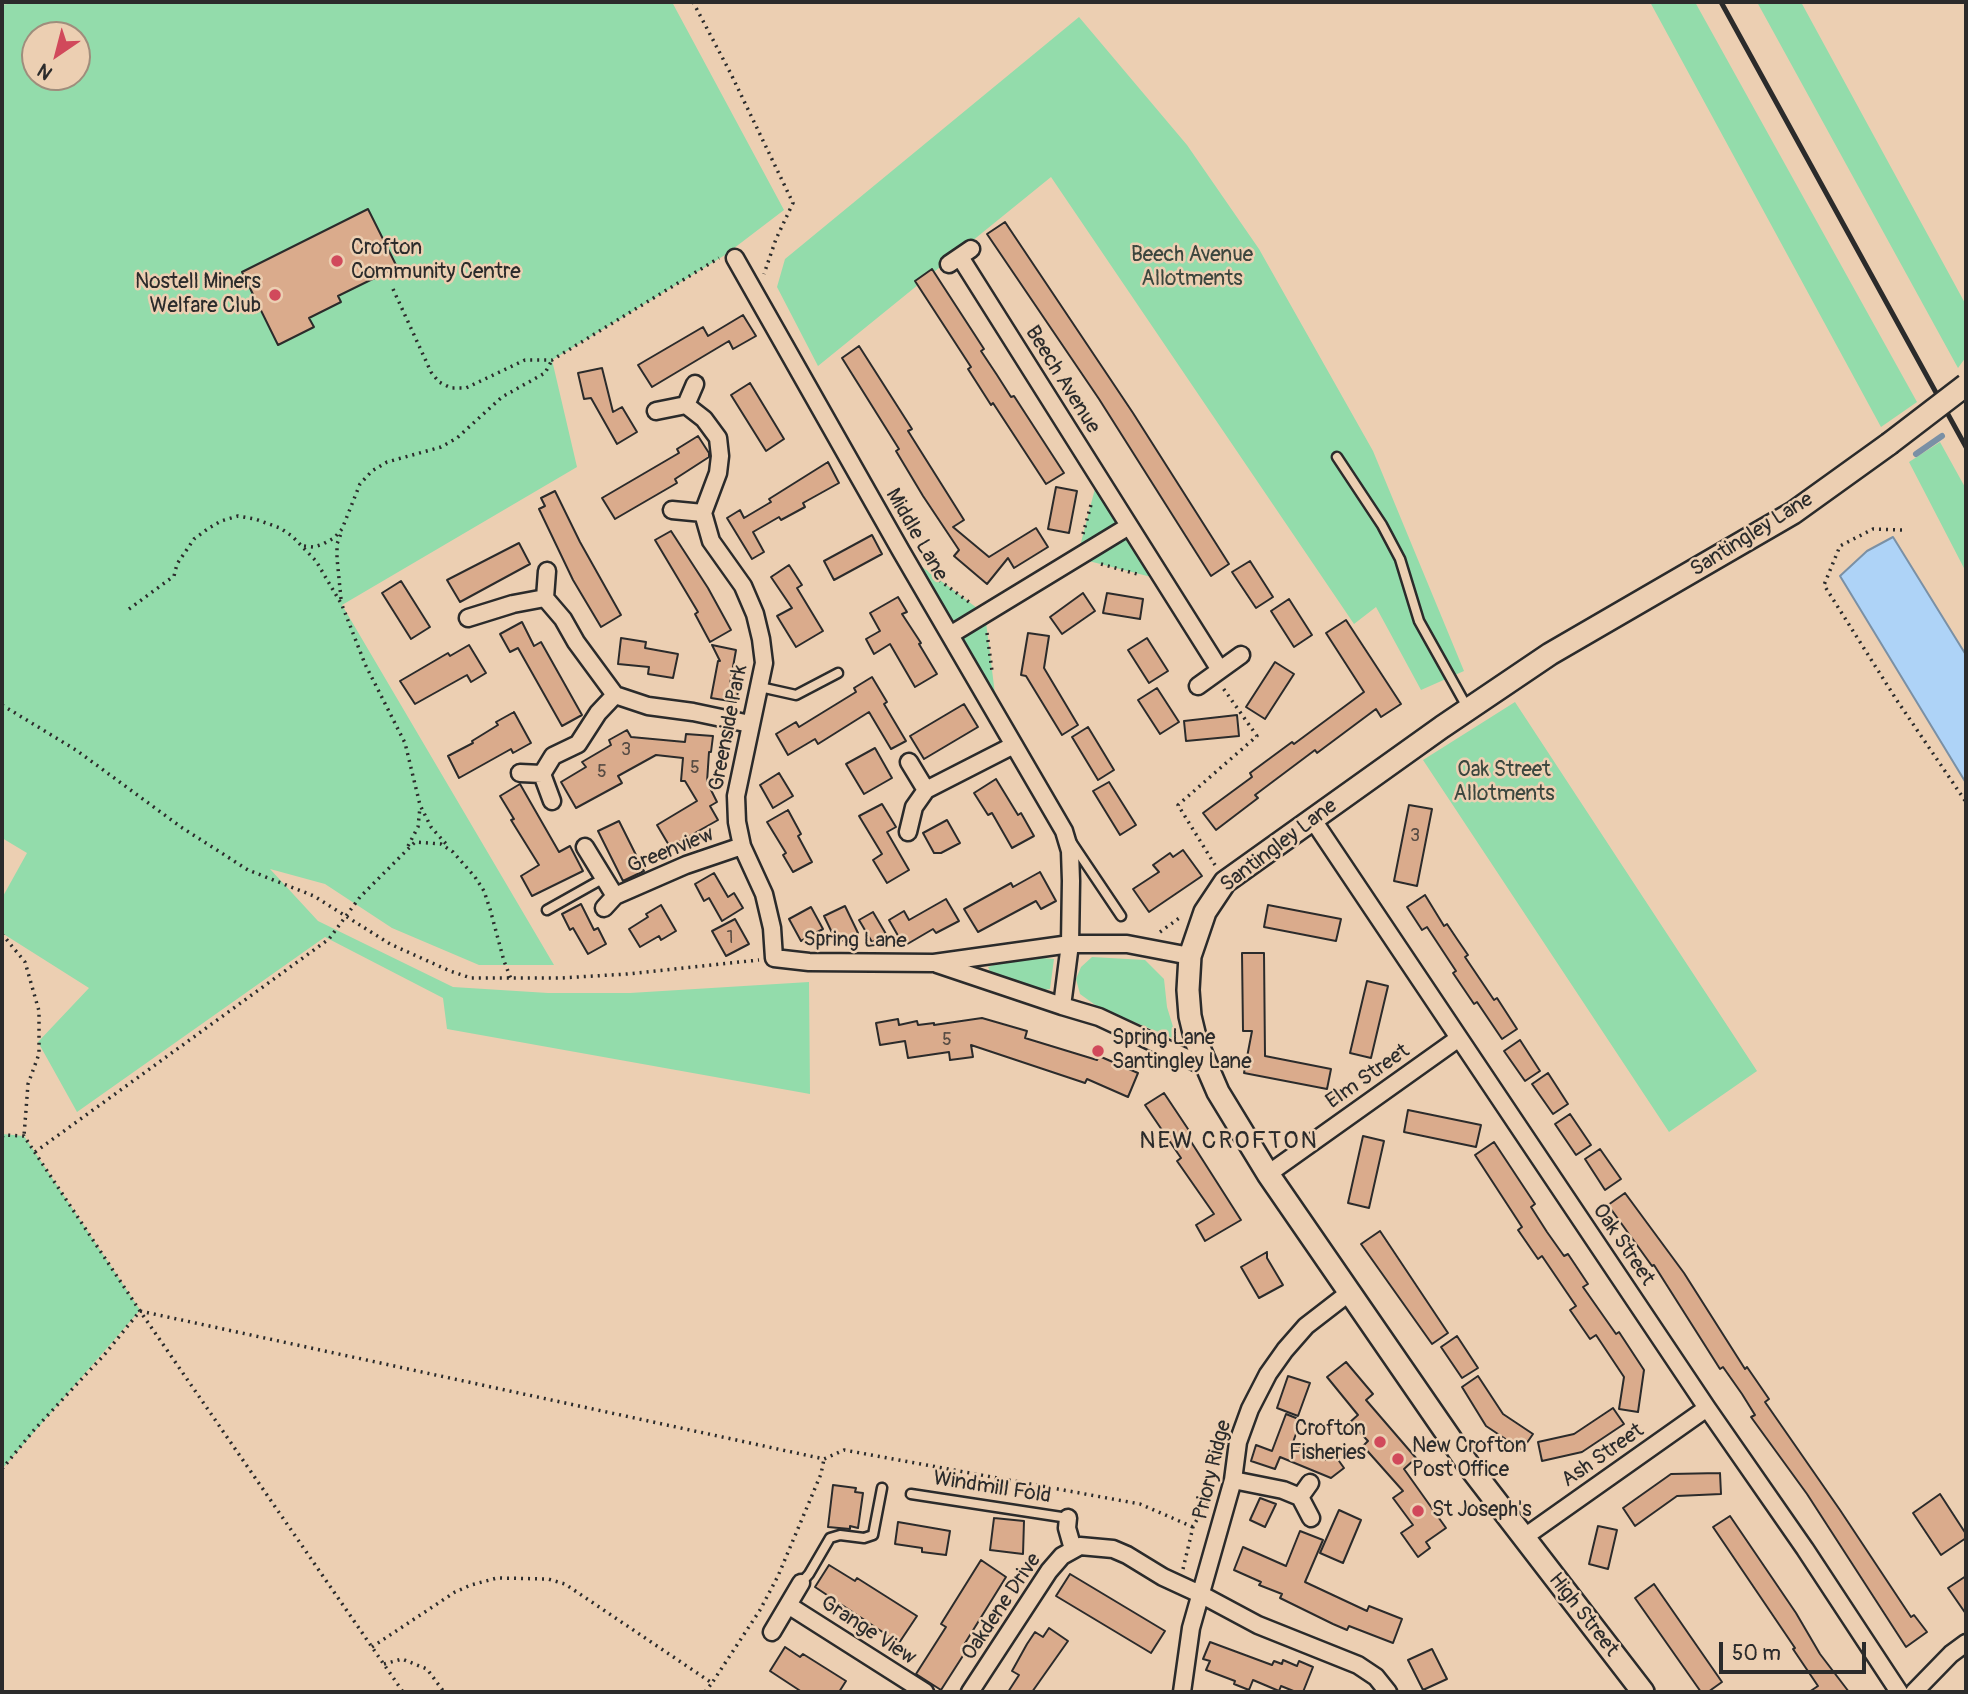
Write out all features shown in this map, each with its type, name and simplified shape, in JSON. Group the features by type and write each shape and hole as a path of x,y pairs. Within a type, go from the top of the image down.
{"street":[{"name":"Beech Avenue","path":"960,256 1217,672"},
{"name":"Middle Lane","path":"735,258 1064,831 1070,851 1070,944"},
{"path":"686,405 695,384"},
{"name":"Santingley Lane","path":"1523,1538 1472,1470 1268,1174 1218,1092 1196,1041 1188,990 1190,956 1205,912 1225,882 1468,710 1550,654 1793,513 1966,385"},
{"path":"656,411 686,405 704,419 718,438 718,473 703,513 672,510"},
{"name":"Greenside Park","path":"703,513 711,541 743,586 755,614 761,639 764,663 736,796 737,822 741,846 764,894 772,929 774,958"},
{"path":"950,635 1129,526"},
{"path":"547,571 545,598 563,619 576,642 615,695 648,706 750,724"},
{"path":"468,618 513,604 545,598"},
{"path":"1198,686 1241,655"},
{"path":"542,774 553,756 578,744 598,713 615,695"},
{"path":"908,832 914,807 926,790 1014,745"},
{"path":"909,762 926,790"},
{"path":"520,773 542,774"},
{"path":"542,774 552,802"},
{"name":"Oak Street","path":"1313,820 1899,1692"},
{"name":"Greenview","path":"604,908 615,896 686,865 741,846"},
{"name":"Greenview","path":"585,847 615,896"},
{"path":"1062,1006 1070,944"},
{"name":"Spring Lane","path":"774,958 808,962 934,963 1070,944 1127,944 1190,956"},
{"name":"Spring Lane","path":"934,963 1099,1017 1206,1066"},
{"name":"Elm Street","path":"1268,1174 1459,1038"},
{"name":"Priory Ridge","path":"1182,1692 1188,1643 1233,1480 1238,1442 1250,1409 1268,1374 1285,1350 1307,1326 1350,1292"},
{"name":"Ash Street","path":"1523,1538 1707,1408"},
{"path":"1233,1480 1283,1490 1300,1497 1311,1518"},
{"path":"1300,1497 1310,1483"},
{"name":"Oakdene Drive","path":"1068,1518 1067,1528 1073,1549"},
{"name":"High Street","path":"1523,1538 1643,1692"},
{"name":"Oakdene Drive","path":"970,1692 1049,1571 1062,1556 1080,1546 1113,1549 1275,1633 1358,1665 1376,1677 1388,1692"},
{"name":"Grange View","path":"772,1632 801,1583"},
{"name":"Grange View","path":"789,1605 925,1692"},
{"path":"1914,1692 1951,1654 1966,1643"}],"lane":[{"path":"1337,457 1401,559 1419,621 1468,710"},
{"path":"760,687 796,695 838,673"},
{"name":"Middle Lane","path":"1064,831 1121,916"},
{"path":"547,910 604,878"},
{"path":"801,1583 830,1538 840,1535 864,1538 873,1535 882,1488"},
{"name":"Windmill Fold","path":"911,1494 1068,1518"}],"path":[{"path":"693,2 793,203 776,239 768,267"},
{"path":"342,605 337,544 360,484 372,471 387,462 441,447 457,438 502,397 545,373 552,360 725,254 735,258"},
{"path":"393,289 431,372 439,382 451,388 466,388 525,360 552,360"},
{"path":"129,610 174,576 181,557 194,539 222,521 237,516 255,519 280,528 303,546 328,578 342,605 365,664 405,743 420,805 431,827 484,891 511,979"},
{"path":"303,546 323,544 334,538 342,529"},
{"path":"1902,530 1873,529 1840,546 1824,585 1896,699 1966,802"},
{"path":"1217,672 1257,736 1178,805 1225,882"},
{"path":"2,705 76,750 181,827 248,870 314,895 390,944 471,978 627,974 774,958"},
{"path":"406,850 418,827 420,805"},
{"path":"35,1152 330,939 360,897 415,842 434,842 453,852"},
{"path":"2,934 24,962 39,1010 38,1054 28,1084 24,1136 140,1311 403,1692"},
{"path":"2,1137 24,1136"},
{"path":"140,1311 824,1459 844,1450 1140,1504 1193,1527"},
{"path":"2,1469 140,1311"},
{"path":"705,1692 760,1610 778,1576 821,1474 824,1459"},
{"path":"372,1647 455,1592 471,1585 498,1578 548,1579 565,1584 712,1683"},
{"path":"383,1664 402,1659 427,1669 444,1692"}],"green space":[{"path":"20,2 672,2 784,210 725,255 552,360 577,467 342,605 554,965 479,965 392,928 325,884 270,869 318,921 453,987 548,993 630,993 809,982 810,1094 447,1029 443,998 325,937 77,1112 38,1042 89,988 2,933 2,898 27,853 2,838 2,5"},
{"path":"1650,2 1695,2 1917,402 1881,427"},
{"path":"1757,2 1801,2 1966,305 1966,357 1958,368"},
{"name":"Beech Avenue Allotments","path":"1079,17 1187,145 1259,249 1373,451 1464,671 1421,690 1376,607 1354,624 1051,177 818,366 777,287 785,259"},
{"path":"1940,442 1966,489 1966,572 1909,462"},
{"path":"1098,477 1163,580 1077,558"},
{"path":"901,551 985,614 998,718"},
{"name":"Oak Street Allotments","path":"1515,702 1757,1071 1669,1132 1423,760"},
{"path":"1033,957 1054,959 1050,989 1043,990 1011,979 998,979 992,976 988,967 1007,960"},
{"path":"1092,957 1145,960 1164,979 1167,1007 1177,1040 1098,1007 1080,994 1076,979 1081,967"},
{"path":"2,1134 24,1136 140,1310 2,1469"}],"water":[{"path":"1893,537 1966,655 1966,783 1840,576 1867,551"}],"building":[{"name":"Crofton Community Centre","path":"368,209 397,267 338,296 341,302 309,318 314,327 278,345 242,272"},
{"path":"1005,222 1133,413 1229,564 1211,576 1099,399 987,234"},
{"path":"932,269 984,349 981,351 1064,473 1046,484 993,403 991,405 968,369 971,367 915,281"},
{"path":"743,315 756,336 733,349 729,341 652,387 638,365 703,327 708,336"},
{"path":"859,346 912,429 908,431 964,520 953,527 989,557 1036,528 1048,547 1014,568 1008,558 987,584 954,556 959,550 923,496 896,451 899,449 842,358"},
{"path":"602,368 613,412 622,407 637,432 617,444 591,398 584,399 578,373"},
{"path":"750,383 784,439 766,451 731,395"},
{"path":"698,436 709,457 675,479 677,483 615,519 602,498 679,453 677,449"},
{"path":"828,462 839,483 803,503 805,507 781,520 779,517 753,532 764,552 752,559 727,518 740,510 744,518"},
{"path":"1056,487 1077,491 1069,533 1048,529"},
{"path":"555,491 621,615 601,627 573,580 539,509 545,506 541,498"},
{"path":"671,531 731,630 710,642 695,614 698,612 655,540"},
{"path":"872,535 882,554 834,580 824,561"},
{"path":"519,543 530,564 460,602 447,580"},
{"path":"1250,561 1273,597 1256,608 1232,572"},
{"path":"789,565 802,585 797,588 823,631 796,647 777,616 792,608 771,577"},
{"path":"401,581 430,627 411,639 382,593"},
{"path":"1083,593 1095,611 1062,634 1050,617"},
{"path":"1107,593 1143,599 1140,619 1103,613"},
{"path":"898,597 907,612 902,614 937,674 915,687 890,644 874,654 866,639 880,631 870,613"},
{"path":"1289,599 1312,635 1294,647 1271,611"},
{"path":"1346,620 1401,704 1381,717 1376,709 1317,753 1315,750 1255,795 1258,798 1216,830 1203,813 1252,777 1250,773 1364,692 1326,633"},
{"path":"522,622 534,646 541,642 582,715 562,726 518,648 510,652 500,634"},
{"path":"1028,633 1049,636 1044,668 1078,725 1062,735 1026,676 1021,675"},
{"path":"621,638 646,642 645,648 678,654 673,678 648,674 649,667 618,664"},
{"path":"1147,638 1168,671 1149,683 1128,650"},
{"path":"469,645 486,673 471,682 467,675 415,704 400,681 448,653 450,656"},
{"path":"712,645 736,650 730,684 739,686 736,702 711,698 720,661"},
{"path":"1275,662 1294,674 1265,719 1246,707"},
{"path":"872,677 906,741 891,749 869,712 818,744 815,739 788,755 776,734 796,722 799,727 856,692 854,688"},
{"path":"1157,688 1179,722 1160,734 1138,700"},
{"path":"964,704 978,727 924,759 910,736"},
{"path":"514,712 531,743 513,753 511,749 459,778 448,756 473,743 472,741 498,725 496,722"},
{"path":"1237,715 1239,736 1186,741 1184,721"},
{"path":"1088,727 1114,770 1098,780 1072,737"},
{"path":"627,730 631,737 685,742 686,734 713,736 707,782 717,802 710,806 718,820 670,847 657,825 697,801 685,781 681,781 683,758 656,755 618,776 622,783 576,808 561,782 586,767 582,762 611,745 609,740"},
{"path":"875,748 892,778 864,794 846,764"},
{"path":"779,773 793,796 773,808 760,785"},
{"path":"996,779 1034,836 1012,848 992,813 988,815 974,793"},
{"path":"1109,782 1136,825 1120,835 1093,791"},
{"path":"520,784 559,852 570,846 583,871 532,896 521,876 539,865 511,820 514,819 500,796"},
{"path":"882,804 896,827 887,832 909,870 887,883 873,860 882,854 859,816"},
{"path":"1409,805 1432,809 1417,886 1394,881"},
{"path":"788,810 812,862 793,872 783,855 786,853 767,822"},
{"path":"947,820 960,843 941,853 934,853 923,833"},
{"path":"619,821 644,871 623,881 598,831"},
{"path":"1183,850 1202,876 1149,912 1133,889 1159,872 1153,865 1170,853 1173,857"},
{"path":"1040,872 1056,901 1041,909 1036,901 978,932 964,909 1011,883 1013,887"},
{"path":"714,873 728,897 734,893 743,908 722,921 709,898 704,901 695,884"},
{"path":"1425,895 1444,926 1447,924 1468,955 1465,957 1494,1000 1497,998 1517,1029 1502,1039 1453,973 1456,971 1427,927 1422,930 1407,907"},
{"path":"946,899 959,921 936,933 933,929 904,946 889,920 904,911 909,920"},
{"path":"581,904 594,930 598,928 606,944 588,954 562,914"},
{"path":"661,905 676,931 661,940 659,936 640,947 629,929"},
{"path":"1268,905 1341,919 1336,941 1264,927"},
{"path":"845,906 858,933 837,943 824,916"},
{"path":"811,907 823,929 801,941 789,919"},
{"path":"873,912 886,934 872,942 859,920"},
{"path":"735,919 749,944 726,956 712,931"},
{"path":"1242,953 1264,953 1265,1056 1331,1069 1327,1089 1244,1073 1252,1031 1243,1031"},
{"path":"1367,981 1388,986 1371,1058 1350,1053"},
{"path":"982,1018 1027,1031 1025,1038 1097,1060 1099,1056 1138,1073 1128,1097 1087,1079 1085,1083 971,1045 973,1057 950,1060 949,1052 908,1058 905,1041 880,1045 876,1023 898,1019 899,1025 917,1021 918,1025 934,1025"},
{"path":"1520,1040 1540,1071 1525,1081 1504,1051"},
{"path":"1548,1073 1568,1104 1553,1114 1532,1084"},
{"path":"1164,1093 1192,1135 1188,1137 1241,1220 1205,1241 1196,1225 1214,1214 1177,1161 1181,1158 1145,1105"},
{"path":"1408,1110 1481,1125 1476,1147 1404,1132"},
{"path":"1570,1114 1591,1145 1576,1155 1555,1124"},
{"path":"1363,1136 1384,1141 1369,1208 1348,1203"},
{"path":"1494,1142 1535,1204 1531,1207 1547,1232 1564,1256 1568,1254 1588,1284 1583,1287 1616,1334 1619,1332 1644,1370 1638,1412 1619,1409 1624,1377 1596,1335 1590,1339 1570,1310 1576,1306 1542,1256 1538,1259 1518,1230 1522,1227 1475,1155"},
{"path":"1600,1149 1621,1179 1605,1190 1585,1159"},
{"path":"1625,1193 1684,1273 1745,1369 1747,1367 1769,1399 1765,1402 1911,1617 1914,1615 1927,1632 1906,1647 1807,1494 1751,1417 1755,1415 1742,1394 1723,1367 1720,1369 1654,1265 1652,1266 1608,1205"},
{"path":"1380,1231 1448,1333 1432,1344 1361,1244"},
{"path":"1267,1252 1267,1258 1283,1285 1259,1298 1241,1267"},
{"path":"1457,1336 1478,1368 1462,1378 1441,1347"},
{"path":"1346,1362 1373,1394 1366,1400 1416,1458 1404,1469 1446,1528 1426,1542 1430,1548 1418,1557 1401,1533 1413,1525 1393,1498 1403,1491 1363,1446 1368,1441 1350,1422 1358,1415 1327,1377"},
{"path":"1288,1376 1310,1383 1298,1416 1277,1408"},
{"path":"1478,1376 1503,1414 1533,1434 1522,1450 1486,1426 1462,1387"},
{"path":"1613,1408 1624,1424 1582,1452 1542,1461 1538,1442 1574,1434"},
{"path":"1286,1414 1301,1420 1292,1445 1327,1460 1334,1454 1344,1468 1331,1478 1280,1457 1275,1469 1251,1461 1256,1445 1272,1451"},
{"path":"1720,1473 1721,1494 1677,1496 1635,1526 1623,1508 1671,1474"},
{"path":"833,1485 856,1488 855,1492 863,1493 858,1528 828,1527"},
{"path":"1940,1494 1966,1534 1966,1538 1941,1555 1913,1513"},
{"path":"1260,1498 1276,1504 1265,1527 1250,1520"},
{"path":"1339,1510 1361,1520 1343,1563 1320,1553"},
{"path":"1730,1516 1796,1613 1820,1654 1849,1692 1809,1692 1818,1686 1713,1527"},
{"path":"994,1518 1024,1521 1023,1554 990,1550"},
{"path":"898,1522 950,1531 946,1555 922,1552 922,1548 895,1544"},
{"path":"1598,1526 1617,1530 1608,1569 1589,1564"},
{"path":"1300,1531 1323,1540 1305,1582 1367,1611 1369,1606 1402,1619 1393,1643 1349,1626 1347,1630 1333,1624 1280,1598 1282,1594 1259,1585 1261,1582 1234,1570 1243,1547 1286,1566"},
{"path":"981,1560 1006,1577 962,1648 966,1651 941,1690 916,1674 946,1627 941,1624"},
{"path":"829,1565 855,1581 857,1578 917,1616 899,1643 815,1587"},
{"path":"1070,1574 1165,1631 1151,1653 1056,1596"},
{"path":"1966,1576 1966,1614 1948,1588"},
{"path":"1654,1584 1722,1682 1708,1692 1701,1692 1635,1598"},
{"path":"1049,1628 1068,1641 1032,1692 1008,1692 1019,1675 1012,1671 1027,1644 1035,1632 1043,1637"},
{"path":"1210,1642 1272,1665 1274,1661 1282,1664 1283,1660 1297,1666 1299,1661 1313,1667 1303,1692 1281,1686 1279,1691 1253,1680 1249,1690 1234,1684 1235,1681 1206,1670 1210,1661 1203,1659"},
{"path":"785,1647 800,1657 803,1654 846,1681 839,1692 802,1692 770,1671"},
{"path":"1432,1649 1447,1679 1423,1690 1408,1660"}],"waterway":[{"path":"1916,454 1942,436"}],"railway":[{"path":"1721,2 1966,447"}],"place":[{"name":"Crofton Community Centre","path":"337,261"},
{"name":"Nostell Miners Welfare Club","path":"275,295"},
{"name":"Spring Lane Santingley Lane","path":"1098,1051"},
{"name":"Crofton Fisheries","path":"1380,1442"},
{"name":"New Crofton Post Office","path":"1398,1459"},
{"name":"St Joseph's","path":"1418,1511"}],"district":[{"name":"NEW CROFTON","path":"1229,1142"}]}
